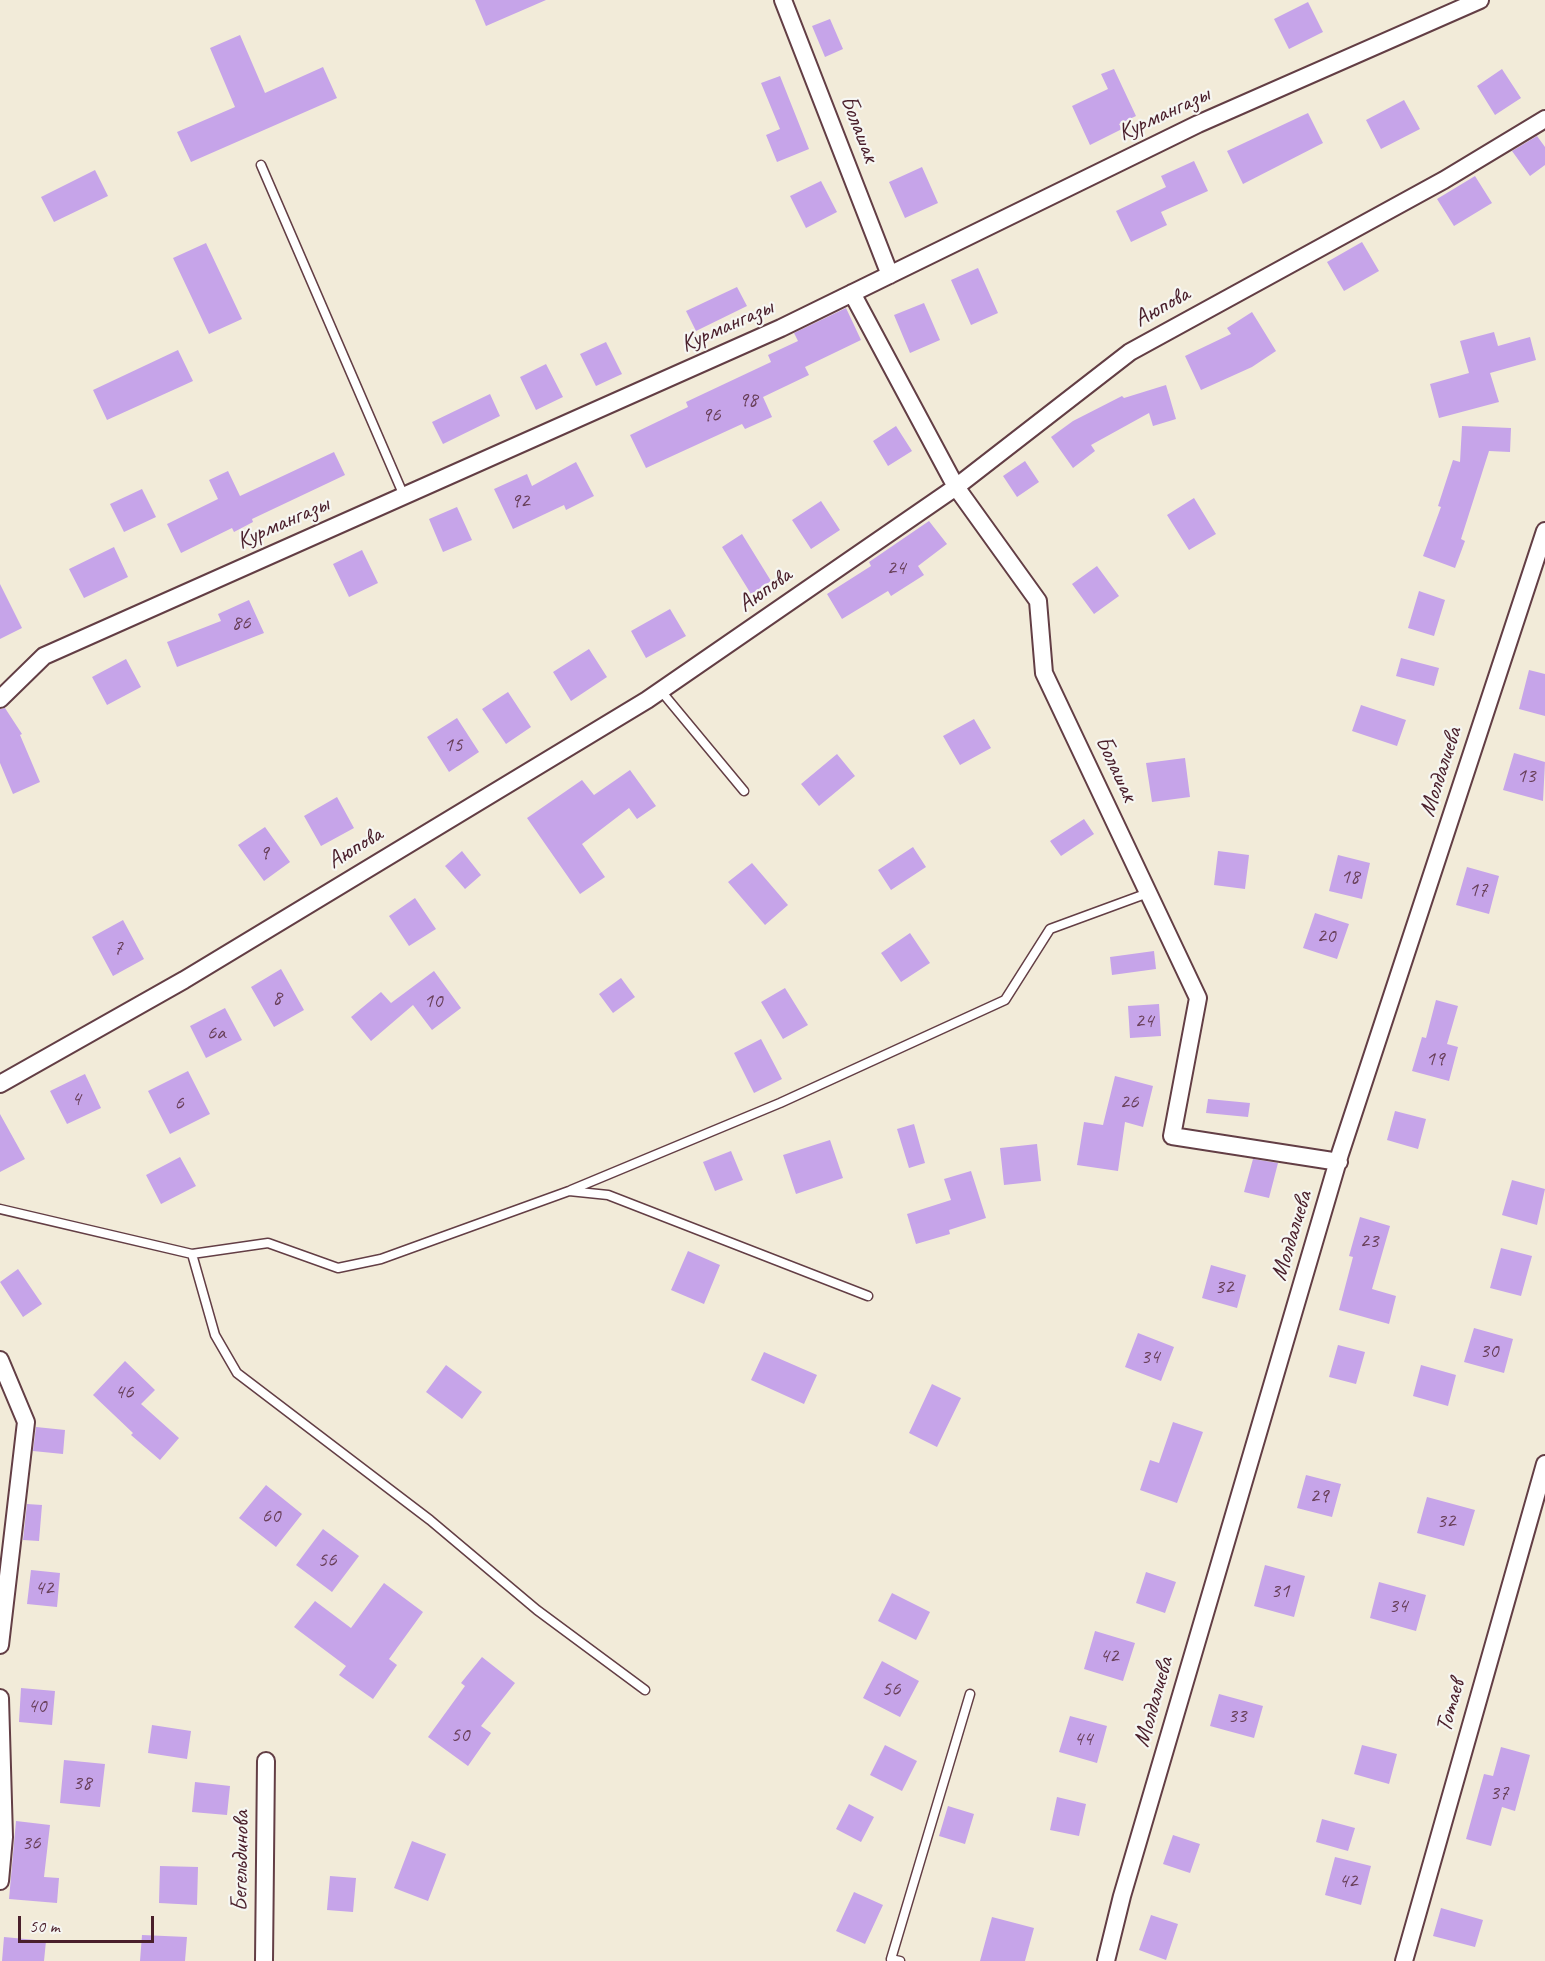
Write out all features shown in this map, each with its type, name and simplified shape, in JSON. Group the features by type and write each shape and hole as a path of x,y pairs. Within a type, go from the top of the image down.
{"street":[{"name":"Болашак","path":"784,0 890,275"},
{"name":"Курмангазы","path":"0,699 44,656 781,328 1198,124 1480,0"},
{"name":"Аюпова","path":"0,1084 184,980 661,690 956,487 1130,352 1444,180 1545,119"},
{"name":"Болашак","path":"852,293 956,487 1038,601 1044,673 1198,998 1172,1136 1339,1162"},
{"name":"Молдалиева","path":"1106,1961 1122,1896 1339,1162 1545,531"},
{"path":"0,1360 26,1422 3,1591 0,1645"},
{"name":"Тотаев","path":"1404,1961 1545,1464"},
{"path":"0,1698 4,1837 0,1881"},
{"name":"Бегельдинова","path":"264,1961 266,1761"}],"lane":[{"path":"261,165 404,496"},
{"path":"661,690 744,791"},
{"path":"0,1209 192,1254 268,1243 338,1268 381,1259 569,1191 780,1103 1005,1000 1050,929 1148,893"},
{"path":"569,1191 608,1195 868,1296"},
{"path":"192,1254 215,1335 237,1373 430,1520 537,1610 645,1690"},
{"path":"900,1961 891,1959 970,1694"}],"building":[{"path":"475,0 546,0 486,26"},
{"path":"1308,2 1323,32 1289,49 1274,19"},
{"path":"830,19 843,49 825,57 812,26"},
{"path":"240,35 265,93 323,67 337,98 191,162 177,132 235,107 210,48"},
{"path":"1114,69 1136,116 1119,124 1122,129 1090,145 1072,106 1108,89 1101,74"},
{"path":"1502,69 1521,98 1495,115 1477,86"},
{"path":"780,76 809,149 777,162 766,135 780,129 761,83"},
{"path":"1404,100 1420,129 1381,149 1366,120"},
{"path":"1308,113 1323,143 1243,184 1227,151"},
{"path":"1537,136 1545,147 1545,165 1530,176 1512,151"},
{"path":"1194,161 1208,191 1161,212 1167,225 1131,242 1116,211 1166,187 1161,176"},
{"path":"922,167 938,203 905,218 889,182"},
{"path":"95,170 108,196 54,222 41,197"},
{"path":"1475,176 1492,203 1454,226 1437,199"},
{"path":"821,181 837,212 806,228 790,196"},
{"path":"1362,242 1379,271 1344,291 1327,262"},
{"path":"206,243 242,319 209,334 173,258"},
{"path":"978,268 998,313 971,325 951,280"},
{"path":"737,287 747,306 696,331 686,311"},
{"path":"924,303 940,340 910,353 894,315"},
{"path":"846,308 861,340 805,367 809,375 763,397 772,417 745,429 742,424 646,468 630,435 688,407 686,402 771,362 768,355 798,341 794,333"},
{"path":"1252,312 1276,351 1252,367 1201,390 1185,356 1231,334 1227,328"},
{"path":"1494,332 1498,346 1530,337 1536,360 1490,373 1499,402 1439,418 1430,384 1469,373 1460,341"},
{"path":"606,342 622,374 596,386 580,354"},
{"path":"178,350 193,381 107,420 93,390"},
{"path":"546,364 563,397 536,410 520,377"},
{"path":"1166,385 1176,419 1153,426 1149,413 1091,445 1095,451 1073,468 1051,437 1073,421 1122,396 1124,398"},
{"path":"490,394 500,416 443,444 432,422"},
{"path":"896,426 912,451 888,466 873,441"},
{"path":"1462,426 1511,428 1510,452 1489,451 1461,539 1465,541 1455,568 1423,556 1441,507 1438,506 1453,460 1460,462"},
{"path":"334,452 345,475 252,519 253,522 234,532 232,528 181,553 167,524 218,499 209,480 228,471 240,496"},
{"path":"1025,461 1039,482 1017,497 1003,476"},
{"path":"576,462 594,496 566,510 564,505 513,529 494,489 527,474 532,486"},
{"path":"142,489 156,517 124,532 110,504"},
{"path":"1194,498 1216,534 1189,550 1167,515"},
{"path":"821,501 840,530 811,549 792,520"},
{"path":"457,507 472,540 443,552 429,519"},
{"path":"929,521 947,544 918,566 924,575 891,596 888,591 842,619 827,594 871,566 869,562"},
{"path":"742,534 771,581 751,594 722,547"},
{"path":"114,547 128,577 84,598 69,569"},
{"path":"362,550 378,583 349,597 333,564"},
{"path":"1097,566 1119,596 1094,614 1072,584"},
{"path":"0,584 22,628 0,639"},
{"path":"1419,591 1445,600 1434,636 1408,628"},
{"path":"249,600 264,633 177,667 167,642 221,621 218,614"},
{"path":"670,609 686,636 646,658 631,631"},
{"path":"589,649 607,677 571,701 553,672"},
{"path":"1401,658 1439,668 1434,686 1396,676"},
{"path":"126,659 141,687 107,705 92,677"},
{"path":"1529,670 1545,674 1545,716 1519,709"},
{"path":"508,692 531,727 506,744 482,709"},
{"path":"1361,705 1406,720 1397,746 1352,731"},
{"path":"5,708 22,734 20,735 40,782 13,794 0,763 0,709"},
{"path":"457,718 479,752 449,772 427,737"},
{"path":"974,719 991,748 960,765 943,736"},
{"path":"1514,753 1545,762 1543,801 1503,790"},
{"path":"837,754 855,776 819,806 801,784"},
{"path":"1185,758 1190,797 1152,802 1146,763"},
{"path":"630,770 656,806 637,819 629,808 582,844 605,877 580,894 527,818 582,780 594,795"},
{"path":"337,797 354,828 321,846 304,816"},
{"path":"1084,819 1094,834 1061,856 1050,841"},
{"path":"265,827 290,862 264,881 238,845"},
{"path":"913,847 926,867 891,890 878,870"},
{"path":"462,851 481,875 465,889 445,866"},
{"path":"1218,851 1249,855 1245,889 1214,885"},
{"path":"1338,855 1370,863 1362,899 1329,891"},
{"path":"752,863 788,905 765,925 728,882"},
{"path":"1467,867 1499,876 1489,914 1456,905"},
{"path":"415,898 436,929 409,946 389,916"},
{"path":"1315,913 1349,924 1337,959 1303,948"},
{"path":"123,920 144,959 113,976 92,937"},
{"path":"910,933 930,963 901,982 881,953"},
{"path":"1154,951 1156,969 1112,975 1110,957"},
{"path":"281,969 304,1010 274,1027 251,987"},
{"path":"434,971 461,1008 432,1030 413,1005 371,1041 351,1017 381,992 391,1003"},
{"path":"621,978 635,997 613,1013 599,994"},
{"path":"785,988 808,1025 783,1039 761,1002"},
{"path":"1436,1000 1458,1006 1447,1044 1458,1047 1449,1081 1412,1071 1422,1037 1426,1038"},
{"path":"1159,1004 1161,1036 1130,1038 1128,1006"},
{"path":"225,1008 242,1040 206,1058 190,1026"},
{"path":"761,1039 782,1079 754,1093 734,1053"},
{"path":"188,1071 210,1114 170,1134 148,1091"},
{"path":"85,1074 101,1108 67,1124 50,1091"},
{"path":"1115,1076 1153,1086 1143,1127 1125,1122 1118,1171 1077,1165 1084,1122 1103,1125"},
{"path":"1208,1099 1250,1103 1248,1117 1206,1113"},
{"path":"1395,1111 1426,1119 1418,1149 1387,1140"},
{"path":"0,1114 25,1159 0,1172"},
{"path":"914,1124 925,1163 909,1168 897,1129"},
{"path":"830,1140 843,1178 796,1194 783,1155"},
{"path":"1037,1144 1041,1181 1004,1185 1000,1148"},
{"path":"731,1151 743,1180 715,1191 703,1162"},
{"path":"180,1157 196,1186 161,1204 146,1175"},
{"path":"1253,1159 1278,1163 1269,1198 1244,1192"},
{"path":"971,1171 986,1218 949,1230 950,1234 916,1244 907,1214 951,1200 944,1179"},
{"path":"1512,1180 1545,1189 1537,1225 1502,1215"},
{"path":"1360,1217 1390,1226 1372,1289 1396,1296 1389,1324 1339,1310 1353,1257 1349,1256"},
{"path":"1501,1248 1532,1256 1521,1296 1490,1288"},
{"path":"688,1251 720,1265 704,1304 671,1290"},
{"path":"1211,1265 1246,1275 1237,1308 1202,1298"},
{"path":"18,1269 42,1304 23,1317 0,1282"},
{"path":"1474,1328 1513,1339 1504,1373 1464,1362"},
{"path":"1138,1333 1174,1347 1161,1381 1125,1367"},
{"path":"1338,1345 1365,1352 1356,1384 1329,1377"},
{"path":"764,1352 817,1375 804,1404 751,1380"},
{"path":"125,1361 155,1390 141,1404 179,1438 160,1460 131,1435 133,1433 93,1395"},
{"path":"446,1365 482,1392 462,1419 426,1392"},
{"path":"1421,1365 1456,1375 1448,1406 1413,1396"},
{"path":"932,1384 961,1398 937,1447 909,1433"},
{"path":"1173,1422 1203,1432 1177,1503 1140,1490 1150,1460 1159,1463"},
{"path":"36,1427 65,1430 63,1454 33,1451"},
{"path":"1306,1475 1341,1484 1332,1517 1297,1508"},
{"path":"266,1485 302,1514 276,1547 239,1518"},
{"path":"1427,1497 1475,1510 1464,1546 1417,1533"},
{"path":"27,1504 42,1505 39,1541 23,1540"},
{"path":"323,1529 359,1556 332,1592 296,1565"},
{"path":"1265,1565 1305,1576 1294,1617 1254,1606"},
{"path":"31,1570 60,1573 57,1607 27,1604"},
{"path":"1146,1572 1176,1582 1165,1613 1136,1603"},
{"path":"1379,1582 1426,1595 1416,1631 1370,1618"},
{"path":"384,1583 423,1612 389,1659 397,1665 373,1699 339,1675 346,1666 294,1627 315,1601 351,1628"},
{"path":"892,1593 930,1612 916,1640 878,1621"},
{"path":"1095,1631 1135,1643 1123,1681 1084,1669"},
{"path":"482,1657 515,1683 481,1726 491,1733 468,1766 428,1737 465,1686 461,1683"},
{"path":"882,1661 919,1681 900,1717 863,1698"},
{"path":"21,1688 55,1691 52,1725 19,1722"},
{"path":"1219,1694 1263,1706 1254,1738 1210,1726"},
{"path":"1070,1716 1107,1726 1097,1763 1059,1752"},
{"path":"152,1725 191,1731 187,1759 148,1753"},
{"path":"885,1745 917,1761 902,1791 870,1775"},
{"path":"1362,1745 1397,1754 1389,1784 1354,1774"},
{"path":"1501,1747 1530,1755 1515,1811 1502,1807 1491,1846 1466,1839 1484,1774 1493,1776"},
{"path":"64,1760 105,1764 100,1807 60,1803"},
{"path":"195,1782 230,1786 227,1815 192,1812"},
{"path":"1057,1797 1086,1804 1079,1836 1050,1830"},
{"path":"849,1804 874,1817 861,1842 836,1829"},
{"path":"948,1806 974,1814 965,1844 939,1836"},
{"path":"1322,1819 1355,1828 1348,1851 1316,1842"},
{"path":"16,1821 50,1825 44,1877 59,1878 57,1903 9,1899"},
{"path":"1173,1835 1200,1844 1190,1873 1163,1864"},
{"path":"412,1841 446,1854 428,1901 394,1888"},
{"path":"1335,1857 1371,1866 1361,1905 1325,1895"},
{"path":"160,1866 198,1867 197,1905 159,1903"},
{"path":"330,1876 356,1878 353,1912 327,1910"},
{"path":"854,1892 883,1905 865,1944 836,1931"},
{"path":"1441,1908 1483,1920 1475,1947 1433,1936"},
{"path":"1151,1915 1178,1924 1166,1960 1139,1950"},
{"path":"992,1917 1034,1928 1025,1961 980,1961"},
{"path":"142,1935 187,1937 185,1961 140,1961"},
{"path":"4,1937 46,1941 44,1961 2,1961"}]}
